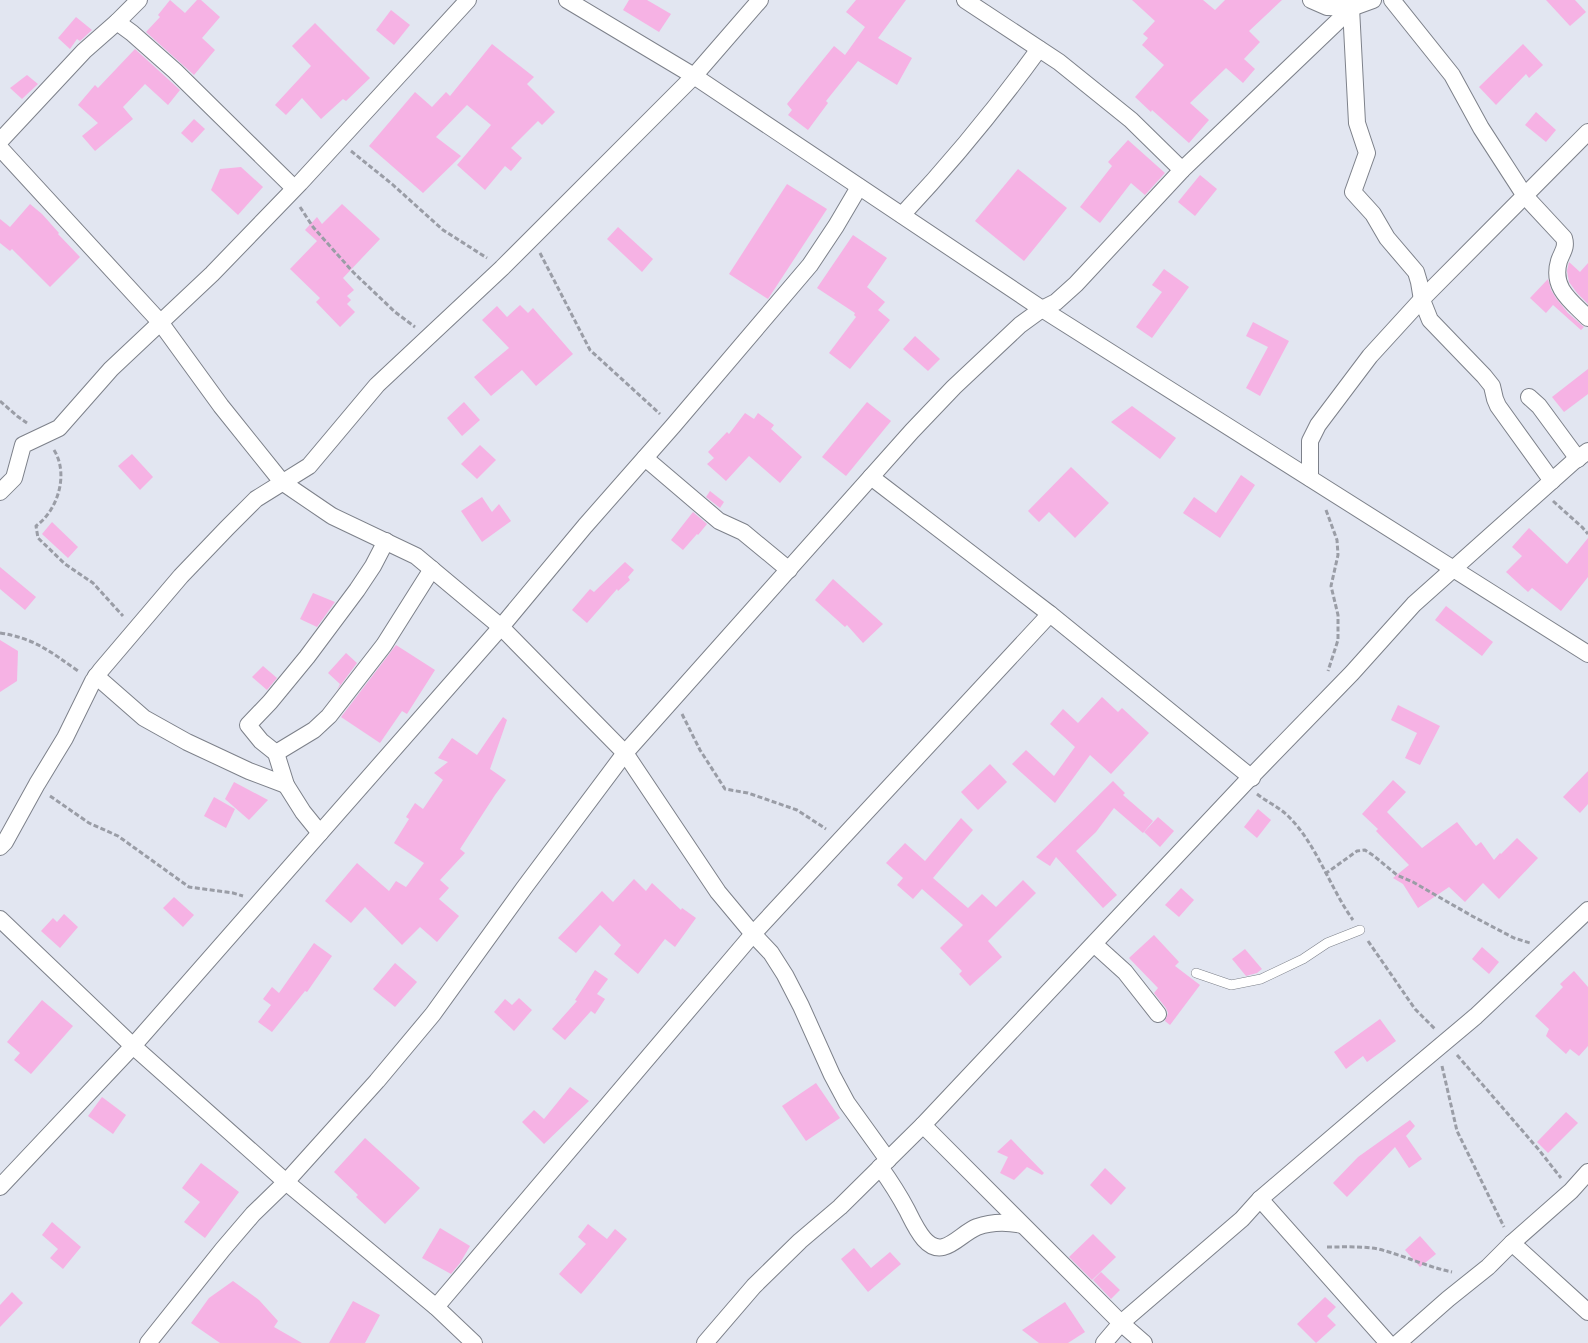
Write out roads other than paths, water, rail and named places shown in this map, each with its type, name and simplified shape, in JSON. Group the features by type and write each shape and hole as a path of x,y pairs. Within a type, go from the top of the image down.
{"street":[{"path":"0,142 84,51 139,0"},
{"path":"0,492 14,478 23,445 59,428 111,369 212,274 468,0"},
{"path":"567,0 694,76 1042,309 1587,653"},
{"path":"0,847 5,842 65,738 95,679 181,576 256,499 309,466 377,385 502,268 694,76 760,0"},
{"path":"965,0 1058,62 1131,120 1182,170"},
{"path":"1311,0 1327,6 1356,4 1373,0"},
{"path":"1392,0 1452,76 1481,128 1525,196 1564,238 1566,244 1558,267 1558,284 1566,297 1588,318"},
{"path":"148,1343 253,1214 286,1182 377,1081 433,1014 625,752 912,431 954,387 1020,325 1042,309 1056,302 1076,284 1182,170 1356,4"},
{"path":"1356,4 1357,123 1367,153 1353,192 1373,214 1387,238 1416,272 1420,282 1422,300 1430,320 1492,386 1498,406 1547,486"},
{"path":"117,22 132,32 175,71 294,188"},
{"path":"902,215 949,164 997,105 1039,48"},
{"path":"1314,481 1310,441 1318,425 1370,356 1422,300 1588,132"},
{"path":"0,148 160,322 221,406 282,482 332,516 416,556 501,627 625,752 718,892 771,953 785,975 843,1096 884,1164 917,1230 925,1240 940,1248 949,1245 977,1227 1008,1222 1022,1225"},
{"path":"0,1187 133,1046 501,627 585,526 810,265 859,187"},
{"path":"705,1343 754,1286 800,1241 840,1207 923,1125 1248,780 1352,673 1414,604 1583,455 1529,397"},
{"path":"645,458 719,521 743,532 789,570"},
{"path":"871,477 1050,614 1248,780"},
{"path":"320,833 303,812 286,784 276,754 261,741 248,725 270,702 307,657 357,590 373,566 386,541"},
{"path":"276,754 314,730 329,716 384,645 432,570"},
{"path":"436,1307 753,934 1050,614"},
{"path":"95,679 144,718 187,742 248,771 286,784"},
{"path":"1104,1343 1121,1324 1242,1219 1260,1200 1476,1016 1588,910"},
{"path":"0,920 133,1046 286,1182 436,1307 474,1343"},
{"path":"1094,944 1125,972 1158,1014"},
{"path":"923,1125 1121,1324 1144,1343"},
{"path":"1398,1343 1478,1275 1571,1191 1588,1172"},
{"path":"1260,1200 1388,1343"},
{"path":"1512,1243 1588,1312"}],"lane":[{"path":"1196,973 1231,985 1261,979 1303,959 1327,943 1360,930"}]}
